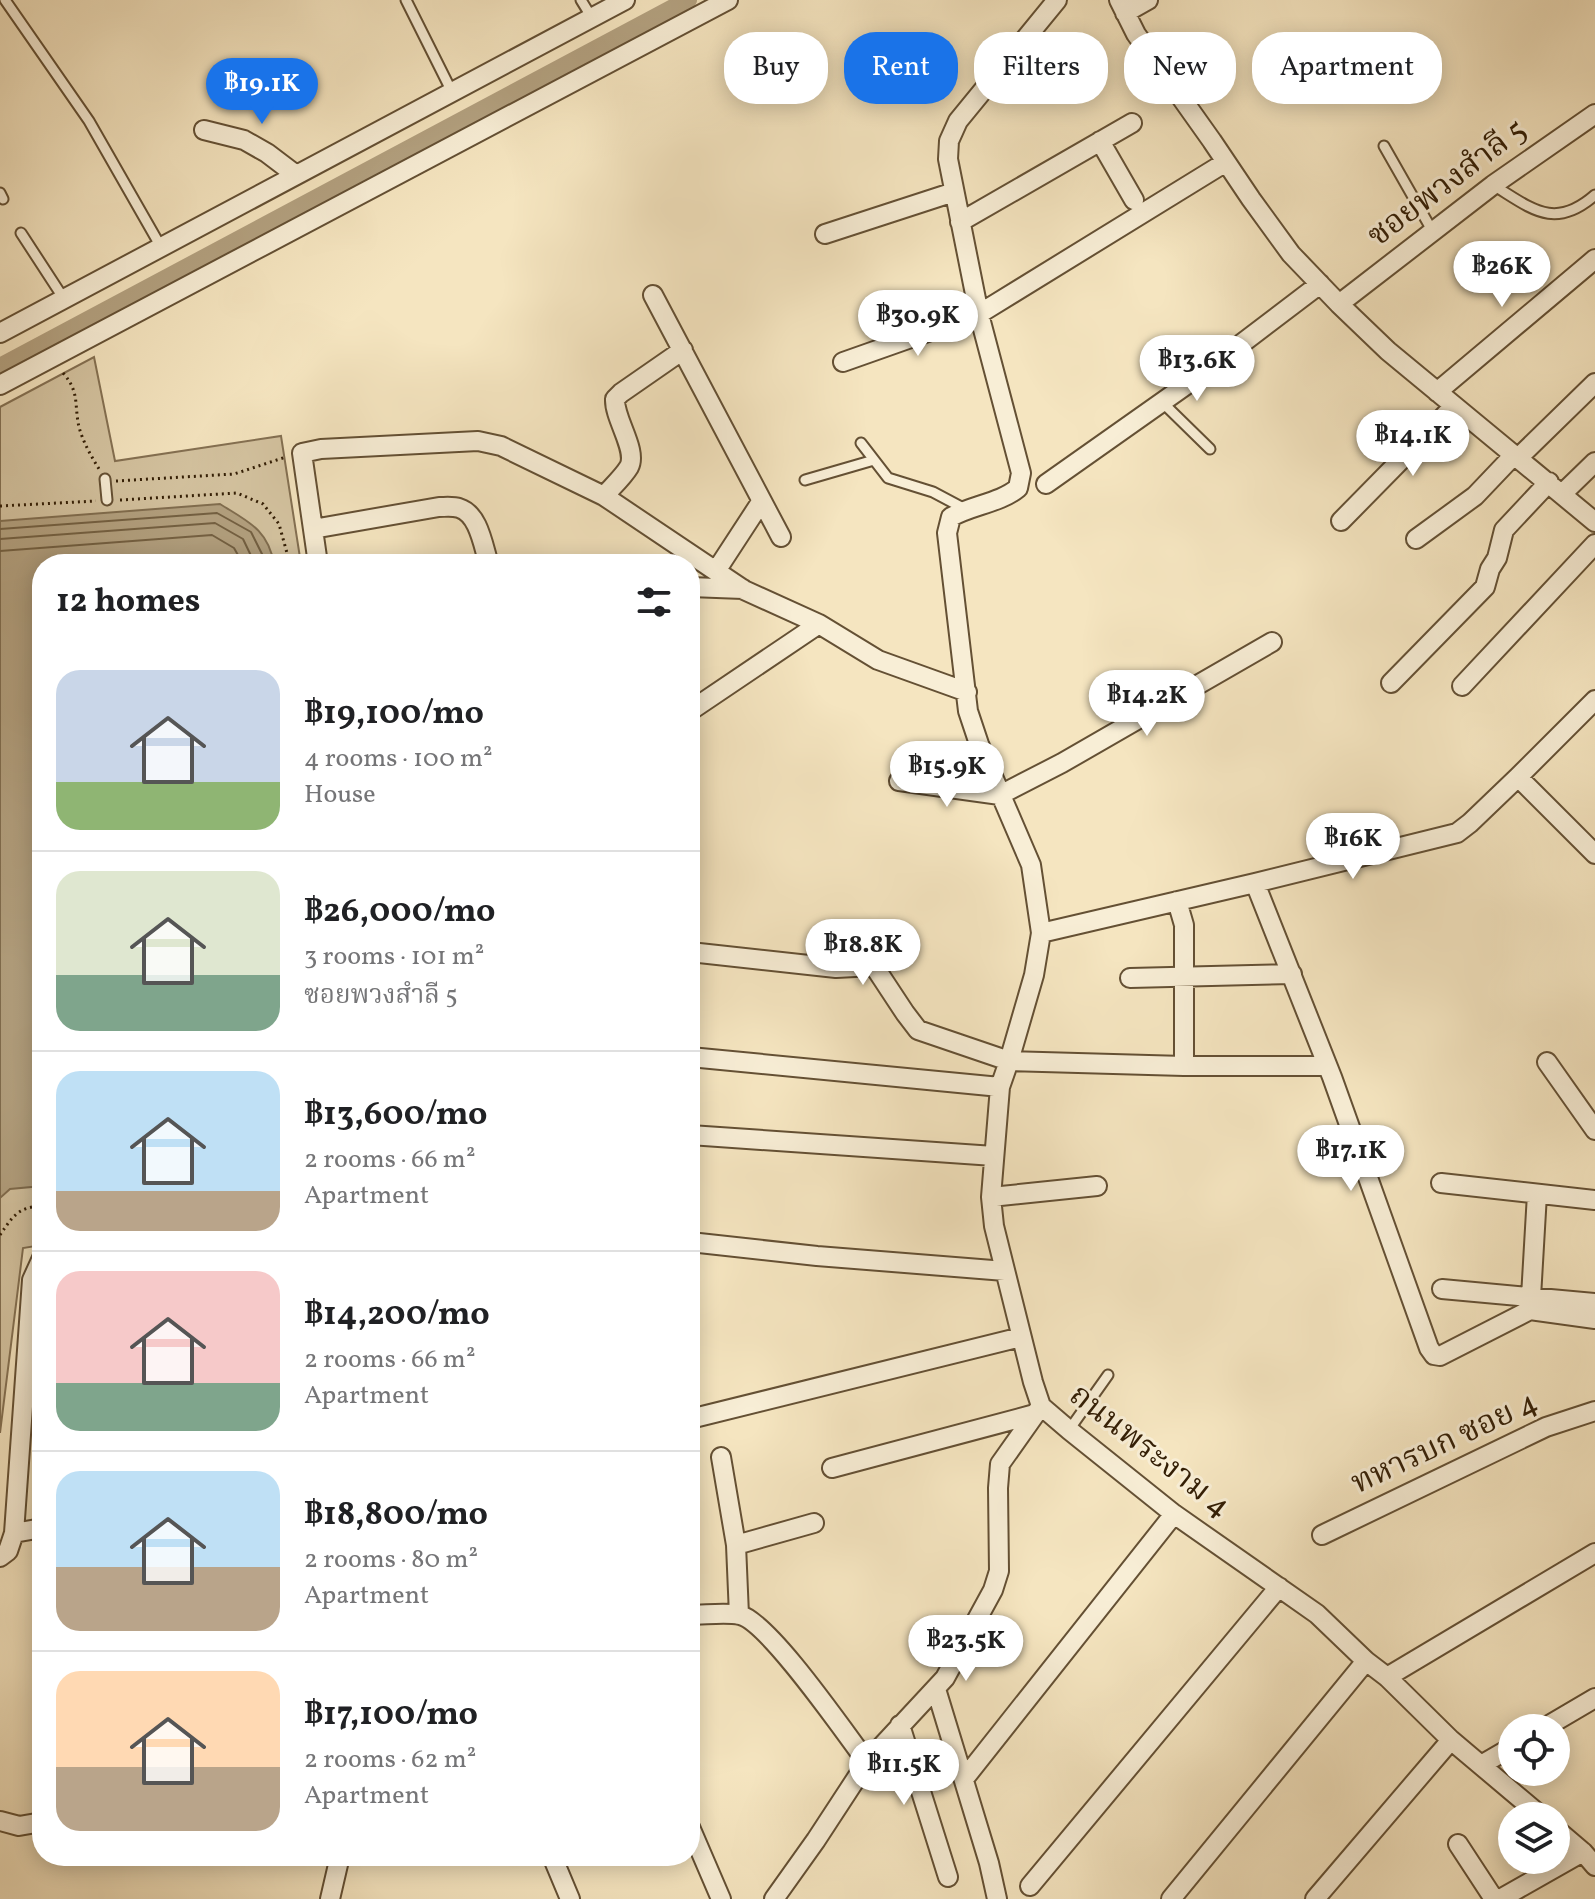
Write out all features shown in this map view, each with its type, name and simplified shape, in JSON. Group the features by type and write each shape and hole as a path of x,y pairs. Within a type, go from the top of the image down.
{"street":[{"path":"0,333 625,0"},
{"path":"0,385 728,0"},
{"path":"965,509 1011,494 1018,488 1021,473 979,314 948,159 949,141 958,121 1057,0"},
{"path":"1148,0 1122,6 1136,34 1291,254 1388,351 1595,522"},
{"name":"ซอยพวงสำลี 5","path":"1339,304 1493,185 1595,114"},
{"path":"960,222 1132,123"},
{"path":"204,130 244,140 296,175"},
{"path":"1100,141 1134,200"},
{"path":"843,362 979,314 1226,162"},
{"path":"825,234 954,192"},
{"path":"1437,392 1595,259"},
{"path":"1046,484 1320,284"},
{"path":"653,295 781,537"},
{"path":"604,496 629,466 632,456 614,408 615,399 683,350"},
{"path":"1416,539 1475,496 1595,383"},
{"path":"1341,521 1454,406"},
{"path":"317,554 302,453 321,449 478,441 501,446 604,496 691,554"},
{"path":"1391,683 1485,587 1504,530 1555,488 1595,462"},
{"path":"716,571 761,502"},
{"path":"313,529 439,507 457,507 469,513 485,554"},
{"name":"ถนนพระงาม 4","path":"965,509 951,517 947,533 968,711 1031,865 1041,933 1034,975 1000,1087 991,1197 994,1226 1038,1410 1069,1430 1174,1514 1317,1614 1451,1740 1525,1802"},
{"path":"1462,686 1595,544"},
{"path":"700,560 744,590 819,624 878,660 967,692"},
{"path":"700,588 744,590"},
{"path":"700,704 819,624"},
{"path":"899,781 1000,795 1062,763 1272,642"},
{"path":"1041,933 1457,833 1595,700"},
{"path":"1518,777 1595,854"},
{"path":"1255,883 1327,1066 1415,1312 1434,1355 1440,1356 1530,1310 1595,1319"},
{"path":"1177,901 1184,925 1184,1066"},
{"path":"700,953 836,968 874,966 918,1030 1009,1061 1327,1066"},
{"path":"1130,978 1292,974"},
{"path":"700,1058 1000,1087"},
{"path":"1547,1062 1595,1130"},
{"path":"700,1136 994,1156"},
{"path":"1441,1183 1595,1200"},
{"path":"991,1197 1097,1186"},
{"path":"1531,1297 1537,1194"},
{"path":"700,1243 1005,1271"},
{"path":"0,1557 8,1551 14,1533 32,1280"},
{"path":"1442,1289 1595,1303"},
{"path":"700,1417 1021,1337"},
{"path":"832,1468 1038,1410"},
{"path":"774,1899 867,1762 945,1678 993,1590 999,1571 1000,1464 1038,1410"},
{"name":"ทหารบก ซอย 4","path":"1322,1535 1546,1427 1595,1411"},
{"path":"721,1457 736,1545 739,1615"},
{"path":"964,1779 1174,1514"},
{"path":"736,1545 814,1523"},
{"path":"14,1533 32,1530"},
{"path":"1387,1677 1595,1553"},
{"path":"1030,1886 1279,1587"},
{"path":"700,1615 739,1615 751,1620 775,1642 867,1762"},
{"path":"1171,1899 1366,1661"},
{"path":"936,1689 997,1899"},
{"path":"1568,1714 1595,1698"},
{"path":"900,1725 948,1877"},
{"path":"1315,1899 1451,1740"},
{"path":"1481,1765 1498,1755"},
{"path":"0,1821 19,1826 32,1824"},
{"path":"1458,1844 1497,1899 1589,1859 1570,1842"},
{"path":"700,1850 721,1899"},
{"path":"333,1898 338,1866"},
{"path":"556,1866 570,1899"}],"lane":[{"path":"5,0 89,121 161,247"},
{"path":"406,0 452,92"},
{"path":"581,0 592,18"},
{"path":"1384,146 1433,232"},
{"path":"1493,185 1546,214 1562,213 1588,202 1595,195"},
{"path":"21,233 64,299"},
{"path":"1162,402 1210,449"},
{"path":"861,443 888,478 933,492 965,509"},
{"path":"805,480 874,460"},
{"path":"105,479 107,500"},
{"path":"1069,1430 1108,1375"}],"path":[{"path":"49,359 73,387 83,438 105,479 234,474 302,453"},
{"path":"0,506 237,493 263,504 279,524 287,554"},
{"path":"0,1235 14,1214 32,1206"}],"shaded area":[{"path":"94,357 115,461 281,436 299,554 32,554 32,1247 23,1248 0,1433 0,407"}],"water":[{"path":"220,504 255,527 267,542 272,554 32,554 32,1187 10,1189 0,1198 0,521"}],"waterway":[{"path":"0,367 688,0"}]}
